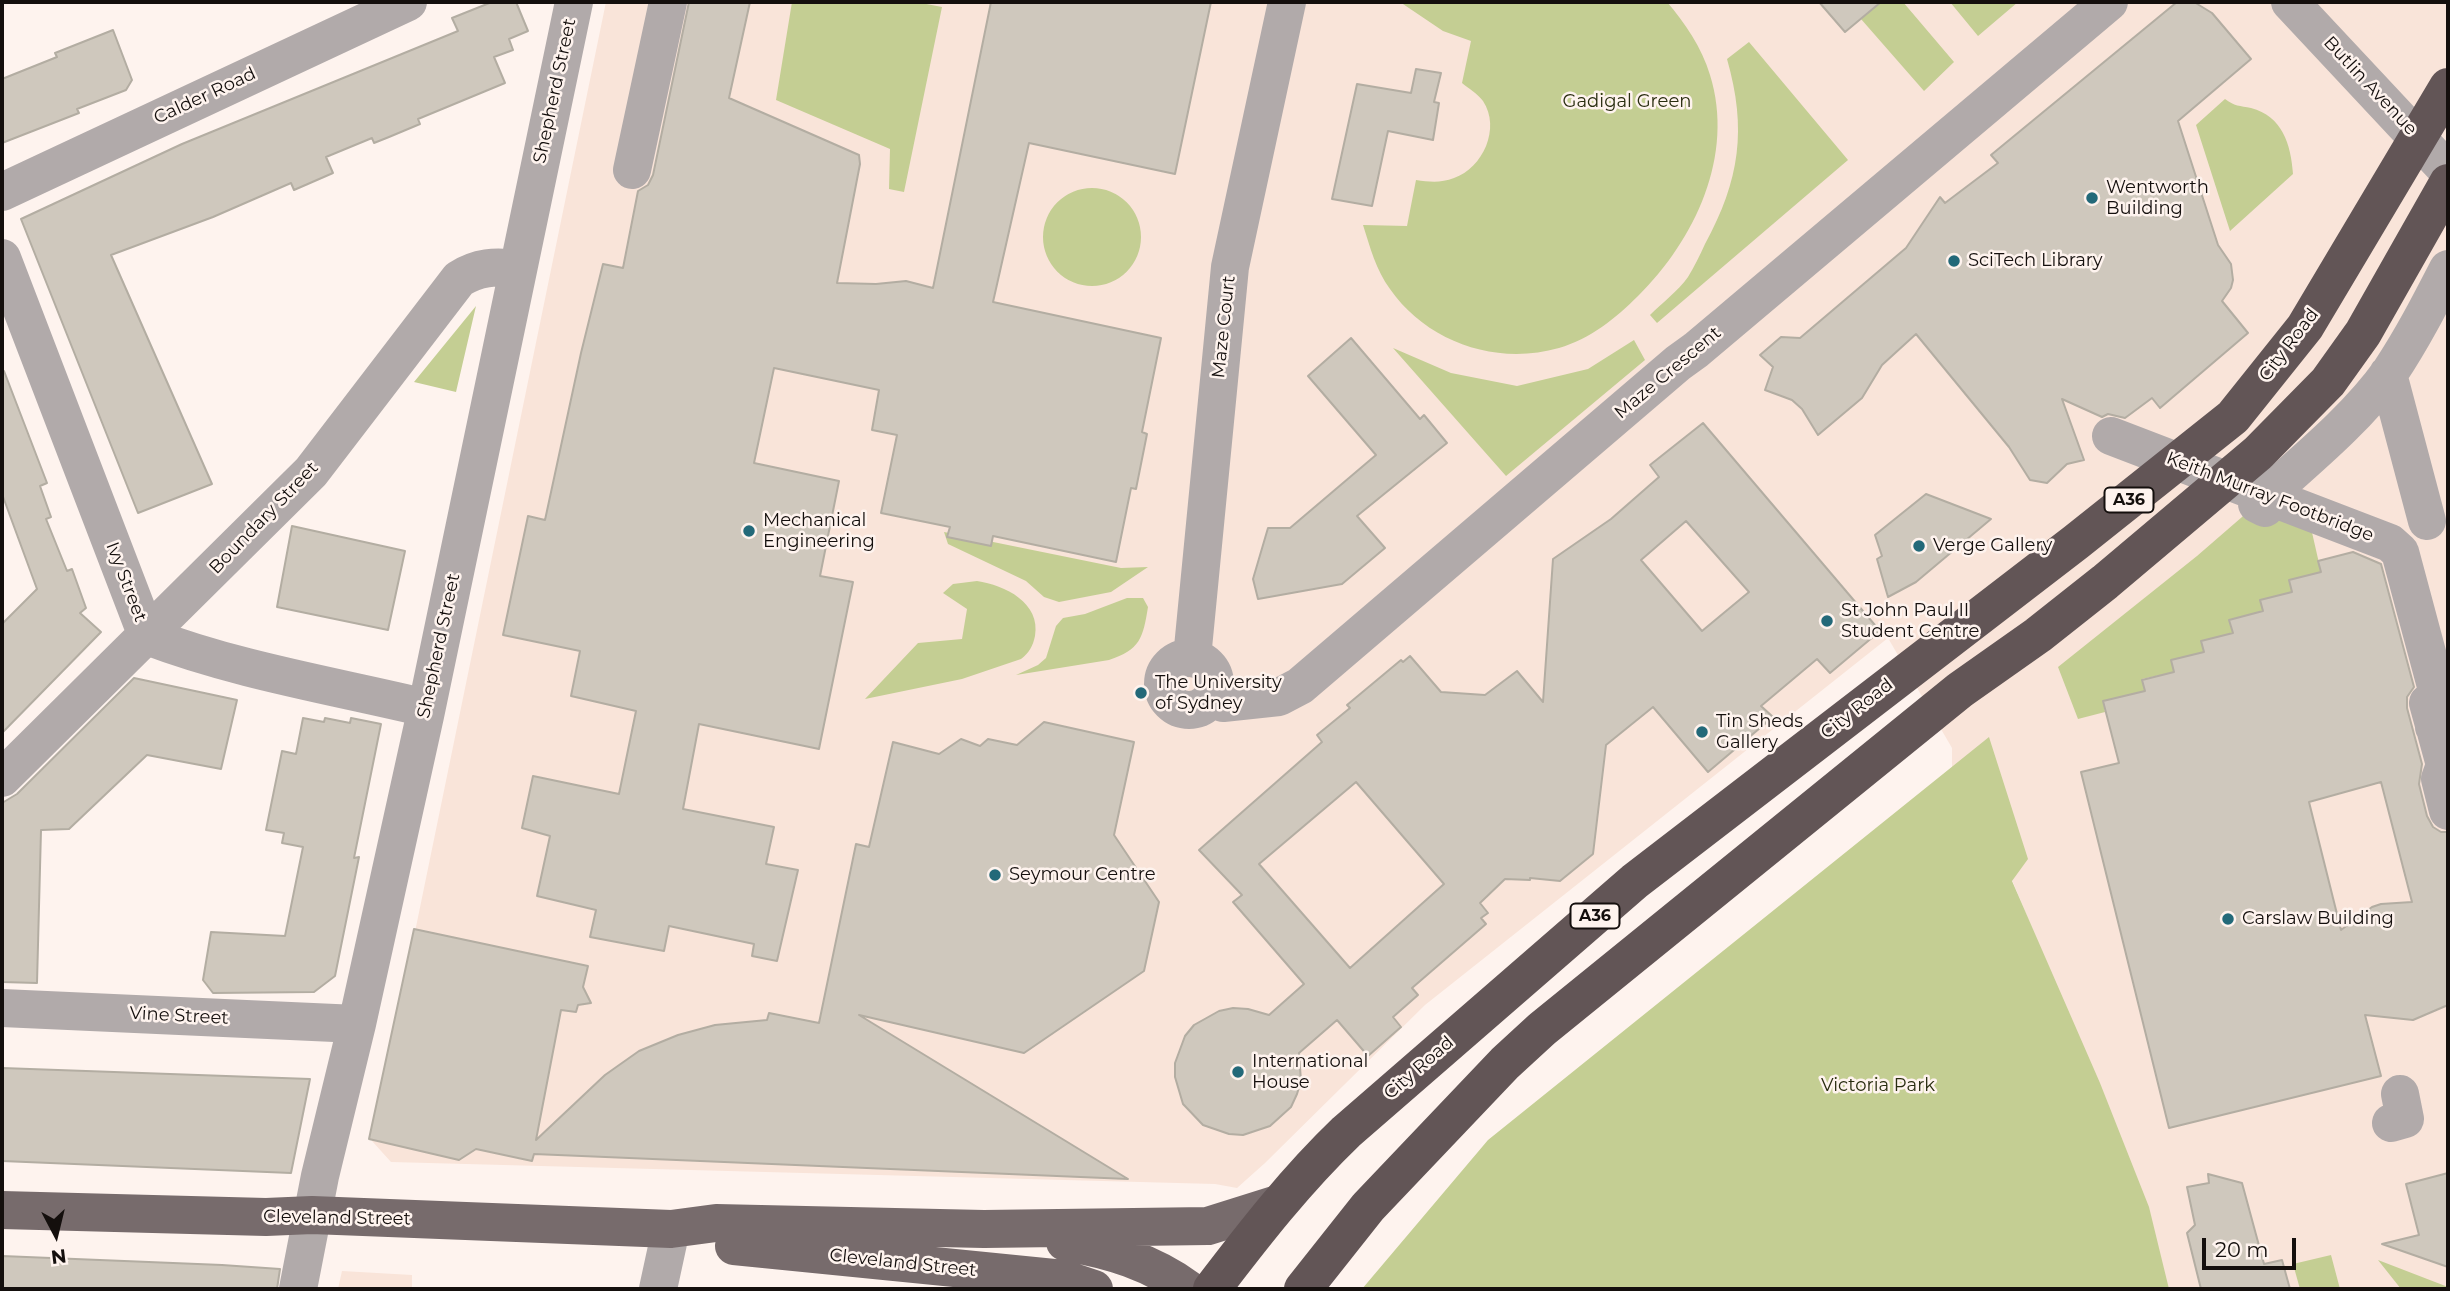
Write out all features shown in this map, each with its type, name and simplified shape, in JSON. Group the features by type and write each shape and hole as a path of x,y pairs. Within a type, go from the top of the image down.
{"highway":[{"name":"City Road","path":"1212,1289 1311,1165 1635,881 2076,542 2232,417 2305,327 2345,264 2448,87"},
{"name":"A36","path":"1303,1289 1368,1207 1496,1072 1542,1029 1950,698 2038,635 2105,582 2258,453 2328,382 2363,333 2448,183"}],"main road":[{"name":"Cleveland Street","path":"2,1210 312,1216 671,1229 716,1223 984,1229 1208,1226 1278,1204"},
{"name":"Cleveland Street","path":"671,1229 720,1245 1077,1286"},
{"name":"Cleveland Street","path":"984,1229 1101,1248 1160,1270 1188,1289"}],"street":[{"name":"Calder Road","path":"2,192 408,2"},
{"name":"Shepherd Street","path":"298,1289 426,708 574,2"},
{"path":"632,170 668,2"},
{"name":"Maze Court","path":"1211,699 1216,684 1212,669 1200,660 1192,658 1230,267 1287,2"},
{"name":"Maze Crescent","path":"1211,699 1223,704 1279,697 1300,686 1678,363 2109,2"},
{"name":"Butlin Avenue","path":"2290,2 2448,171"},
{"name":"Ivy Street","path":"2,258 147,636 257,668 426,708"},
{"name":"Boundary Street","path":"2,778 311,472 460,279 481,268 498,266 517,269"},
{"path":"2360,548 2257,504 2342,426 2388,374 2419,326 2448,269"},
{"path":"2388,374 2421,488"},
{"name":"Keith Murray Footbridge","path":"2111,436 2390,543 2400,552 2441,711"},
{"path":"2399,585 2441,711 2445,765 2440,779 2448,811"},
{"name":"Vine Street","path":"2,1008 357,1024"},
{"path":"658,1289 671,1229"}],"shaded area":[{"name":"The University of Sydney","path":"606,2 2448,2 2448,1289 2166,1289 2123,1145 2012,880 1952,776 1952,748 1888,638 1425,1005 1237,1188 1215,1184 391,1162 372,1141"},
{"path":"342,1271 412,1275 412,1289 338,1289"}],"green space":[{"path":"792,2 916,2 942,7 904,192 889,189 890,149 776,100"},
{"name":"Gadigal Green","path":"1400,2 1667,2 1692,36 1707,65 1716,105 1717,135 1705,194 1677,249 1658,274 1638,296 1602,327 1559,348 1535,353 1488,351 1443,336 1423,323 1405,307 1385,282 1363,225 1407,226 1416,180 1445,181 1464,173 1481,156 1489,135 1490,123 1483,101 1462,83 1471,41 1443,31"},
{"path":"1881,2 1903,2 1954,62 1924,91 1861,19"},
{"path":"1950,2 2018,2 1978,36"},
{"name":"Gadigal Green","path":"1749,42 1848,160 1657,323 1650,315 1688,277 1726,198 1737,154 1738,131 1737,108 1727,59"},
{"path":"2225,99 2262,112 2277,124 2287,142 2293,174 2230,231 2196,125"},
{"path":"1092,188 1119,196 1133,210 1141,237 1133,264 1119,278 1092,286 1065,278 1051,264 1043,237 1051,210 1065,196"},
{"path":"476,306 456,392 414,382"},
{"path":"1634,340 1645,360 1506,476 1393,348 1451,373 1517,386 1588,369"},
{"path":"2257,504 2311,528 2321,572 2289,580 2292,592 2260,600 2263,611 2230,620 2233,633 2201,641 2204,652 2171,660 2174,672 2142,679 2145,691 2103,701 2105,712 2078,719 2058,667 2197,556"},
{"path":"944,532 1121,568 1148,567 1111,592 1059,602 1044,597 1026,581 948,544"},
{"path":"977,581 1009,591 1027,605 1035,624 1035,636 1026,654 1021,659 962,679 865,699 918,643 962,639 967,609 943,593 953,584"},
{"path":"1127,598 1143,598 1148,607 1142,635 1127,652 1109,660 1016,675 1038,665 1046,658 1056,626 1063,618 1085,614"},
{"name":"Victoria Park","path":"1989,737 2028,859 2012,881 2100,1083 2149,1207 2169,1289 1362,1289 1488,1140"},
{"path":"2331,1255 2340,1289 2300,1289 2293,1264"},
{"path":"2378,1260 2448,1287 2448,1289 2401,1289"}],"building":[{"path":"492,2 516,2 528,31 509,39 513,50 494,57 505,83 418,119 420,124 389,137 374,143 372,138 326,157 333,173 294,190 291,183 213,217 111,255 212,484 138,513 21,219 182,144 458,31 452,18"},
{"path":"689,2 750,2 729,98 859,155 860,164 837,283 876,284 906,281 933,288 991,2 1211,2 1175,174 1029,143 993,302 1161,338 1142,432 1147,434 1136,489 1131,488 1116,562 993,536 991,546 947,537 950,527 881,513 897,435 872,430 879,390 774,368 754,463 839,481 820,576 853,582 819,749 699,724 683,809 774,827 766,864 798,870 777,961 752,956 754,944 669,926 664,951 590,937 596,910 537,896 550,836 522,828 533,776 619,794 636,711 571,696 580,651 503,635 528,516 545,520 603,264 623,268 638,191 648,185 653,175"},
{"path":"1819,2 1881,2 1845,32"},
{"path":"2177,2 2194,2 2212,13 2251,59 2178,121 2218,245 2231,264 2233,280 2222,301 2248,333 2160,408 2152,398 2125,418 2108,414 2102,417 2062,399 2084,460 2067,464 2047,483 2030,480 2009,447 1916,334 1882,365 1862,398 1818,435 1802,409 1792,400 1765,390 1773,367 1760,355 1781,337 1800,338 1906,248 1940,197 1945,203 1998,163 1991,155"},
{"path":"113,30 132,80 126,90 77,109 79,113 2,143 2,79 57,57 55,53"},
{"path":"1416,69 1441,73 1434,102 1439,103 1433,140 1388,131 1372,206 1332,199 1357,84 1411,93"},
{"path":"1351,338 1420,419 1424,415 1447,443 1357,516 1385,548 1342,584 1258,599 1253,579 1268,528 1290,528 1376,455 1308,376"},
{"path":"2,371 47,483 40,486 51,517 46,519 67,571 72,569 86,608 80,613 101,632 2,733 2,624 37,589 2,494"},
{"path":"1703,423 1880,631 1830,673 1817,659 1761,706 1773,717 1708,772 1653,707 1606,745 1593,854 1560,881 1505,879 1480,903 1488,913 1481,918 1486,924 1412,988 1418,995 1393,1017 1401,1027 1368,1056 1337,1020 1299,1053 1301,1081 1297,1094 1291,1107 1270,1126 1243,1135 1229,1134 1203,1125 1183,1104 1175,1077 1175,1063 1185,1036 1194,1025 1219,1011 1248,1009 1269,1015 1304,984 1233,902 1242,895 1199,850 1322,742 1317,735 1350,708 1347,705 1401,660 1403,662 1410,656 1441,692 1485,695 1517,671 1543,702 1553,559 1611,519 1659,477 1650,465","holes":["1686,521 1749,592 1702,631 1641,560","1356,782 1444,884 1350,968 1259,864"]},
{"name":"Verge Gallery","path":"1926,494 1991,519 1916,582 1888,597 1877,559 1882,556 1875,535"},
{"path":"292,526 405,551 388,630 277,607"},
{"name":"Carslaw Building","path":"2353,552 2381,564 2414,687 2407,697 2407,708 2422,764 2419,784 2427,816 2433,827 2441,832 2448,832 2448,1005 2413,1020 2365,1015 2381,1076 2169,1128 2081,772 2119,763 2103,701 2145,691 2142,680 2174,672 2171,660 2204,652 2201,641 2233,633 2229,620 2263,611 2260,600 2292,592 2289,580 2321,572 2318,561","holes":["2381,782 2412,902 2372,907 2341,930 2309,802"]},
{"path":"134,678 237,700 221,769 147,755 69,829 41,830 37,983 2,982 2,803 17,794"},
{"path":"303,718 324,722 325,718 350,723 351,718 381,724 354,858 359,857 335,976 314,992 213,993 203,980 211,932 285,936 303,847 282,843 284,833 266,830 282,751 296,754"},
{"path":"1044,722 1134,742 1114,835 1159,902 1144,971 1024,1053 859,1015 1128,1179 534,1154 532,1161 476,1149 459,1160 369,1139 414,929 588,966 583,987 591,1003 578,1005 576,1012 561,1010 536,1140 605,1075 639,1051 678,1035 715,1025 767,1020 769,1013 819,1023 856,844 869,847 893,742 939,754 961,739 980,746 988,739 1017,745"},
{"path":"2,1068 310,1079 291,1173 2,1161"},
{"path":"2448,1173 2448,1267 2382,1244 2419,1235 2406,1184"},
{"path":"2208,1174 2242,1183 2264,1264 2282,1260 2290,1289 2201,1289 2187,1233 2195,1225 2187,1187 2209,1183"},
{"path":"2,1256 280,1269 277,1289 2,1289"}],"place":[{"name":"Wentworth Building","path":"2092,198"},
{"name":"SciTech Library","path":"1954,261"},
{"name":"Mechanical Engineering","path":"749,531"},
{"name":"Verge Gallery","path":"1919,546"},
{"name":"St John Paul II Student Centre","path":"1827,621"},
{"name":"The University of Sydney","path":"1141,693"},
{"name":"Tin Sheds Gallery","path":"1702,732"},
{"name":"Seymour Centre","path":"995,875"},
{"name":"Carslaw Building","path":"2228,919"},
{"name":"International House","path":"1238,1072"}]}
